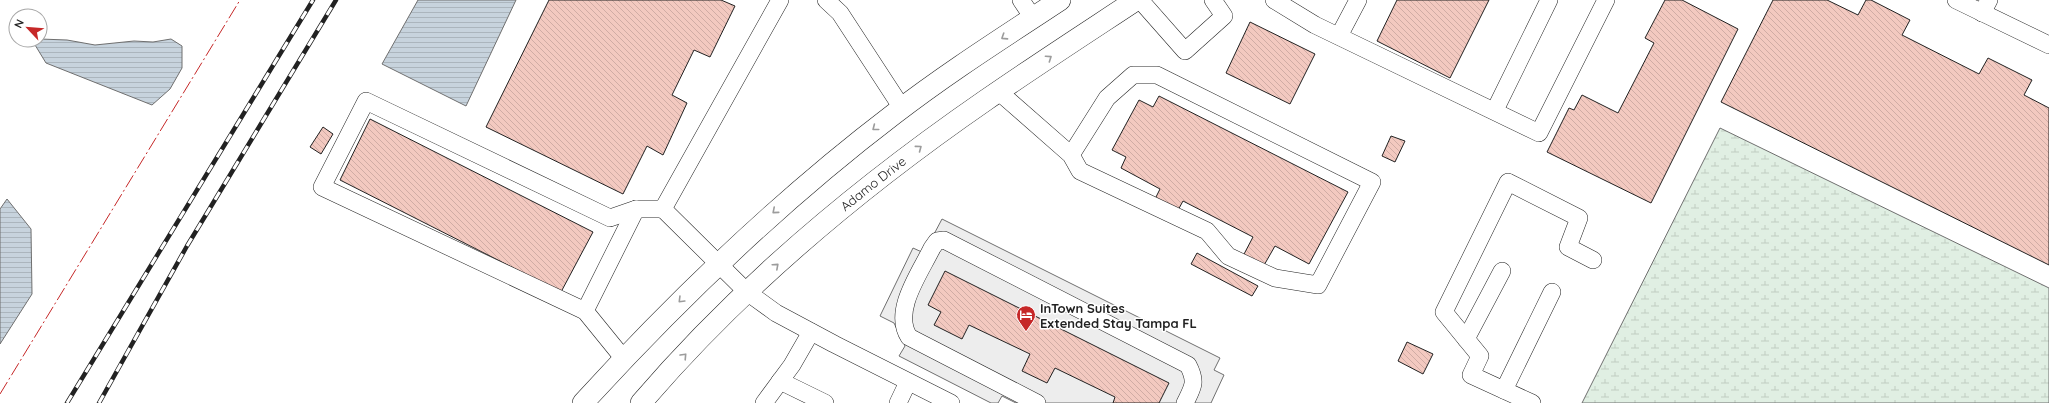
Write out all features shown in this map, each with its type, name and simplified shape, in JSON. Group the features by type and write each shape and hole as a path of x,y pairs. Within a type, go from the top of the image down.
{"main road":[{"path":"583,403 717,263 835,160 902,108 1060,0"},
{"name":"Adamo Drive","path":"641,403 693,346 746,292 862,192 923,145 998,92 1136,0"}],"street":[{"path":"663,209 780,0"},
{"path":"826,0 840,13 902,108"},
{"path":"1021,0 1033,18"},
{"path":"1140,0 1185,51 1224,16 1213,0"},
{"path":"1274,0 1315,25 1495,110 1540,133 1606,0"},
{"path":"1339,36 1358,0"},
{"path":"1495,110 1549,0"},
{"path":"1956,0 1985,6 2049,46"},
{"path":"998,92 1071,155 1080,171 1207,231 1228,256 1275,278 1318,285 1372,182 1157,75 1133,75 1107,98 1071,155"},
{"path":"624,359 585,311 322,187 366,100 610,218 636,209 663,209 746,292 776,313 951,403"},
{"path":"1532,403 1471,375 1480,356 1444,312 1508,182 1579,218 1568,247 1593,260"},
{"path":"585,311 636,209"},
{"path":"1037,403 1020,399 909,337 904,330 904,306 932,248 937,241 944,240 1188,365 1194,375 1194,385 1185,403"},
{"path":"1466,339 1502,271"},
{"path":"1504,390 1552,292"},
{"path":"766,403 811,332"},
{"path":"780,381 825,403"},
{"path":"898,403 908,382"}],"green space":[{"path":"1720,128 2049,288 2049,403 1582,403"}],"shaded area":[{"path":"418,0 516,0 466,106 382,64"},
{"path":"48,39 67,40 95,45 134,41 153,42 171,39 182,46 182,68 170,89 152,105 46,63 37,48 48,48"},
{"path":"7,199 31,229 32,294 0,344 0,209"},
{"path":"942,219 1220,358 1214,370 1224,375 1211,403 1016,403 1002,396 998,403 991,403 899,356 905,346 894,323 880,316 913,248 924,253"}],"building":[{"path":"549,0 721,0 735,6 710,57 694,50 672,95 687,103 663,155 647,146 623,194 486,127"},
{"path":"1397,0 1489,0 1450,78 1377,41"},
{"path":"1665,0 1682,0 1738,29 1651,203 1547,152 1569,108 1574,110 1582,95 1618,113 1654,43 1645,38"},
{"path":"1773,0 1827,0 1858,15 1866,0 1871,0 1910,20 1902,35 1979,74 1988,58 2032,80 2024,95 2049,108 2049,265 1721,102"},
{"path":"1250,22 1315,54 1290,104 1226,73"},
{"path":"1159,96 1348,192 1309,264 1275,246 1263,267 1243,256 1253,237 1183,201 1177,212 1155,199 1160,189 1121,168 1126,157 1112,150 1139,100 1153,107"},
{"path":"370,119 593,232 561,292 340,180"},
{"path":"323,127 333,134 321,154 310,147"},
{"path":"1391,136 1405,141 1395,162 1382,156"},
{"path":"1197,253 1258,286 1252,296 1191,264"},
{"name":"InTown Suites Extended Stay Tampa FL","path":"945,271 1169,383 1159,403 1113,403 1115,397 1055,368 1047,383 1022,371 1030,354 969,325 962,339 934,325 941,312 928,305"},
{"path":"1407,342 1433,354 1423,374 1398,361"}],"railway":[{"path":"67,403 313,0"},
{"path":"99,403 187,246 336,0"}],"power":[{"path":"0,394 240,0"}],"place":[{"name":"InTown Suites Extended Stay Tampa FL","path":"1026,332"}]}
